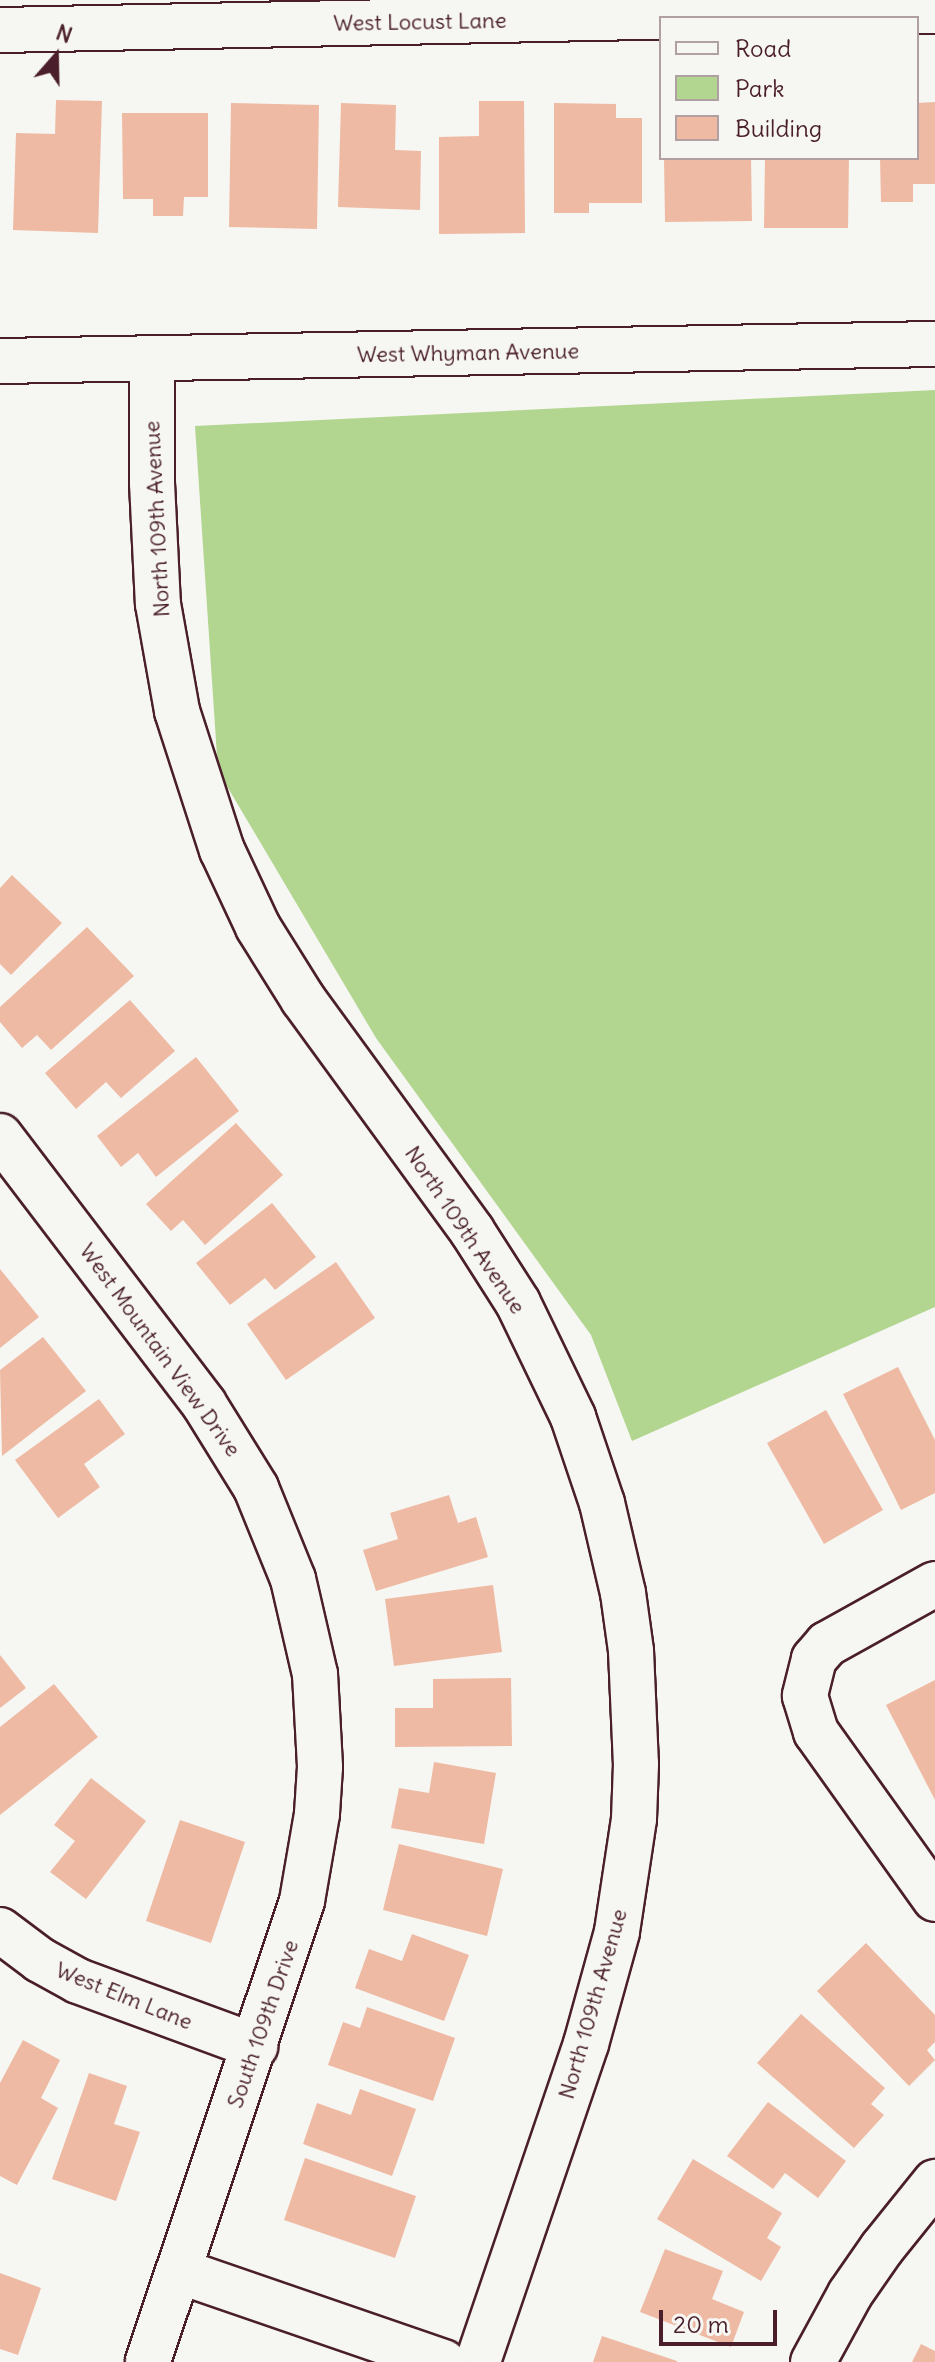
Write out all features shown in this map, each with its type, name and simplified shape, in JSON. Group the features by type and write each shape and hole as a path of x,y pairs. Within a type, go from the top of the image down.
{"street":[{"name":"West Locust Lane","path":"689,16 935,11"},
{"name":"West Locust Lane","path":"0,30 659,17"},
{"name":"West Whyman Avenue","path":"0,361 935,344"},
{"name":"North 109th Avenue","path":"152,359 152,519 158,604 177,711 222,850 258,927 303,999 472,1231 518,1303 583,1444 602,1503 623,1593 631,1651 636,1764 634,1819 617,1932 586,2044 478,2362"},
{"name":"West Mountain View Drive","path":"0,1136 204,1404 248,1475 275,1530 293,1579 315,1674"},
{"path":"935,1584 827,1644 814,1659 805,1696 816,1732 935,1899"},
{"name":"South 109th Drive","path":"148,2362 292,1939 311,1858 320,1767 315,1674"},
{"name":"West Elm Lane","path":"0,1930 40,1960 78,1981 255,2046"},
{"path":"813,2362 850,2294 935,2182"},
{"path":"179,2271 444,2362"}],"green space":[{"path":"935,390 935,1307 632,1441 591,1335 376,1038 218,771 195,426"}],"building":[{"path":"56,100 102,101 98,233 13,230 16,133 55,134"},
{"path":"479,101 524,101 525,233 439,234 439,137 479,136"},
{"path":"935,102 935,184 913,184 913,202 881,202 880,160 919,160 919,103"},
{"path":"231,103 319,105 317,229 229,227"},
{"path":"341,103 396,105 395,150 421,151 420,210 338,207"},
{"path":"554,103 616,104 616,118 642,118 642,203 589,203 589,213 554,213"},
{"path":"122,113 208,113 208,197 184,197 183,216 153,216 153,199 123,199"},
{"path":"664,160 751,160 752,221 665,222"},
{"path":"765,160 849,160 848,228 764,228"},
{"path":"12,875 62,923 11,975 0,964 0,888"},
{"path":"87,927 134,976 51,1050 37,1035 22,1048 0,1022 0,1007"},
{"path":"130,1000 175,1051 121,1098 106,1082 76,1109 45,1073"},
{"path":"196,1057 239,1111 156,1177 138,1153 121,1167 97,1136"},
{"path":"236,1123 283,1175 205,1245 183,1220 171,1231 146,1204"},
{"path":"272,1203 316,1257 275,1290 265,1278 230,1305 196,1263"},
{"path":"336,1262 375,1318 286,1380 247,1324"},
{"path":"0,1269 39,1317 0,1348"},
{"path":"43,1337 86,1391 2,1456 0,1370"},
{"path":"898,1367 935,1440 935,1493 901,1510 843,1394"},
{"path":"99,1399 125,1434 84,1464 100,1487 58,1518 15,1460"},
{"path":"826,1410 883,1510 824,1544 767,1443"},
{"path":"449,1495 458,1523 476,1517 488,1557 376,1591 363,1550 398,1539 390,1513"},
{"path":"493,1585 502,1652 394,1666 385,1599"},
{"path":"0,1655 26,1688 0,1708"},
{"path":"511,1678 512,1746 395,1747 395,1708 433,1708 433,1679"},
{"path":"935,1680 935,1800 886,1705"},
{"path":"54,1684 98,1737 0,1815 0,1727"},
{"path":"434,1762 496,1773 484,1844 391,1828 399,1788 429,1793"},
{"path":"91,1778 146,1821 86,1899 50,1872 75,1841 54,1825"},
{"path":"180,1820 245,1842 211,1943 146,1921"},
{"path":"399,1844 503,1869 487,1936 383,1910"},
{"path":"412,1934 469,1955 444,2021 355,1988 369,1949 402,1961"},
{"path":"866,1943 935,2015 935,2042 927,2050 935,2060 909,2086 817,1991"},
{"path":"367,2007 455,2038 433,2101 328,2065 343,2022 360,2028"},
{"path":"801,2014 885,2088 871,2104 884,2115 854,2148 757,2063"},
{"path":"23,2040 60,2060 41,2098 58,2108 17,2185 0,2176 0,2083"},
{"path":"89,2073 127,2086 114,2124 140,2132 116,2201 52,2179"},
{"path":"360,2089 416,2109 392,2176 303,2144 317,2103 351,2115"},
{"path":"768,2102 846,2161 818,2198 785,2173 773,2189 727,2156"},
{"path":"305,2158 416,2196 395,2258 284,2220"},
{"path":"693,2159 782,2213 767,2238 781,2247 761,2281 657,2219"},
{"path":"665,2249 723,2271 712,2299 744,2312 731,2347 640,2312"},
{"path":"0,2273 41,2288 18,2355 0,2349"},
{"path":"602,2336 677,2361 677,2362 593,2362"},
{"path":"921,2344 935,2351 935,2362 912,2362"}]}
